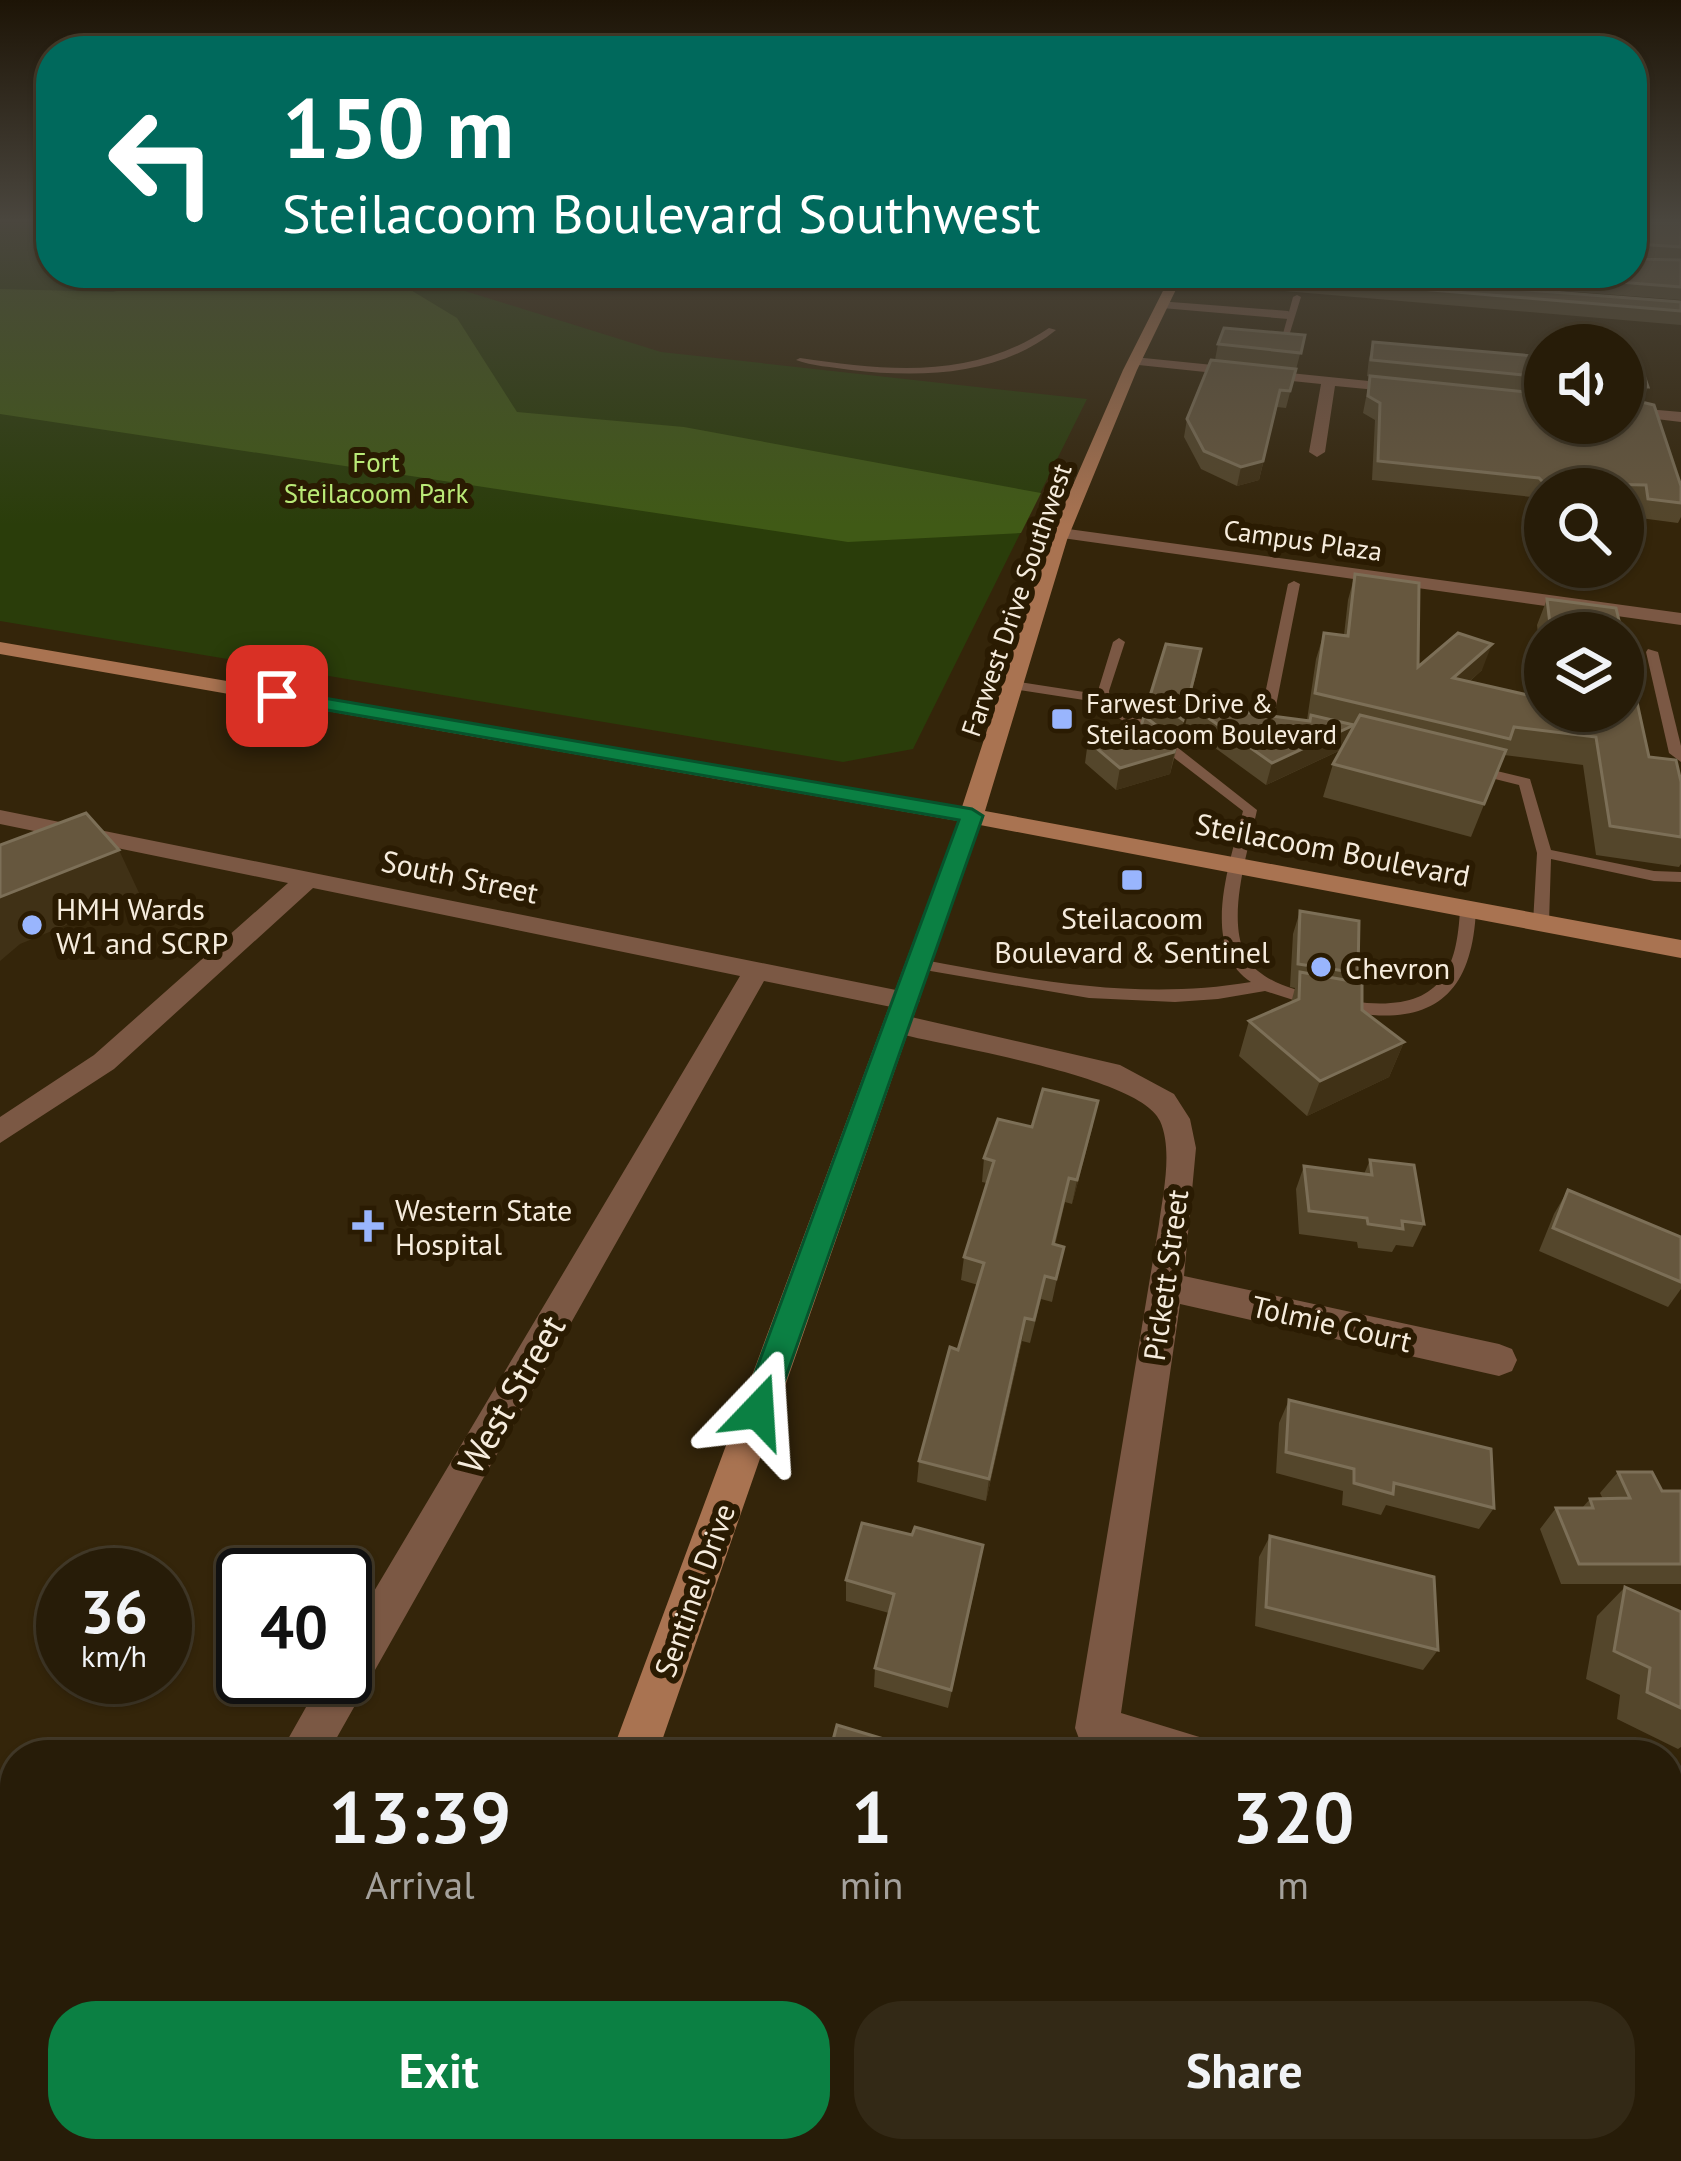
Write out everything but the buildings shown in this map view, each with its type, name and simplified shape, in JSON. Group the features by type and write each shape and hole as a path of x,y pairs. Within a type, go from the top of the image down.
{"street":[{"name":"Farwest Drive Southwest","path":"972,816 1061,533 1152,324"},
{"path":"1134,362 1415,390"},
{"path":"1316,452 1329,381"},
{"path":"1644,413 1681,417"},
{"name":"Campus Plaza","path":"1061,533 1681,619"},
{"name":"Steilacoom Boulevard","path":"0,648 972,816 1681,949"},
{"name":"Sentinel Drive","path":"639,1740 972,816"},
{"name":"South Street","path":"0,817 757,970 902,1012"},
{"path":"0,1132 104,1062 308,879"},
{"name":"West Street","path":"311,1740 757,970"},
{"name":"Pickett Street","path":"902,1012 1120,1076 1162,1101 1172,1112 1179,1133 1165,1286 1095,1740"},
{"name":"Tolmie Court","path":"1165,1286 1499,1360"}],"lane":[{"path":"1284,339 1287,324"},
{"path":"800,360 887,369 973,364 1027,348 1052,330"},
{"name":"Campus Plaza","path":"1294,584 1267,718 1294,726"},
{"path":"1119,642 1104,704 1139,724 1250,810 1228,913 1229,934 1245,968 1261,986 1284,995 1357,1008 1416,1008 1435,999 1464,961 1468,908"},
{"path":"1652,652 1681,758"},
{"path":"1013,685 1103,699"},
{"path":"1456,765 1525,782 1544,854 1540,922"},
{"path":"1544,854 1681,877"},
{"path":"919,964 1134,999 1223,994 1261,986"}],"green space":[{"name":"Fort Steilacoom Park","path":"0,324 571,324 661,352 1087,399 913,749 843,762 0,621"},
{"path":"0,324 461,324 517,412 684,427 1041,493 1021,533 848,542 0,414"}],"place":[{"name":"Farwest Drive & Steilacoom Boulevard","path":"1062,719"},
{"name":"Steilacoom Boulevard & Sentinel","path":"1132,880"},
{"name":"HMH Wards W1 and SCRP","path":"32,925"},
{"name":"Chevron","path":"1321,967"},
{"name":"Western State Hospital","path":"368,1226"}],"route":[{"path":"277,696 972,816 758,1411"}]}
